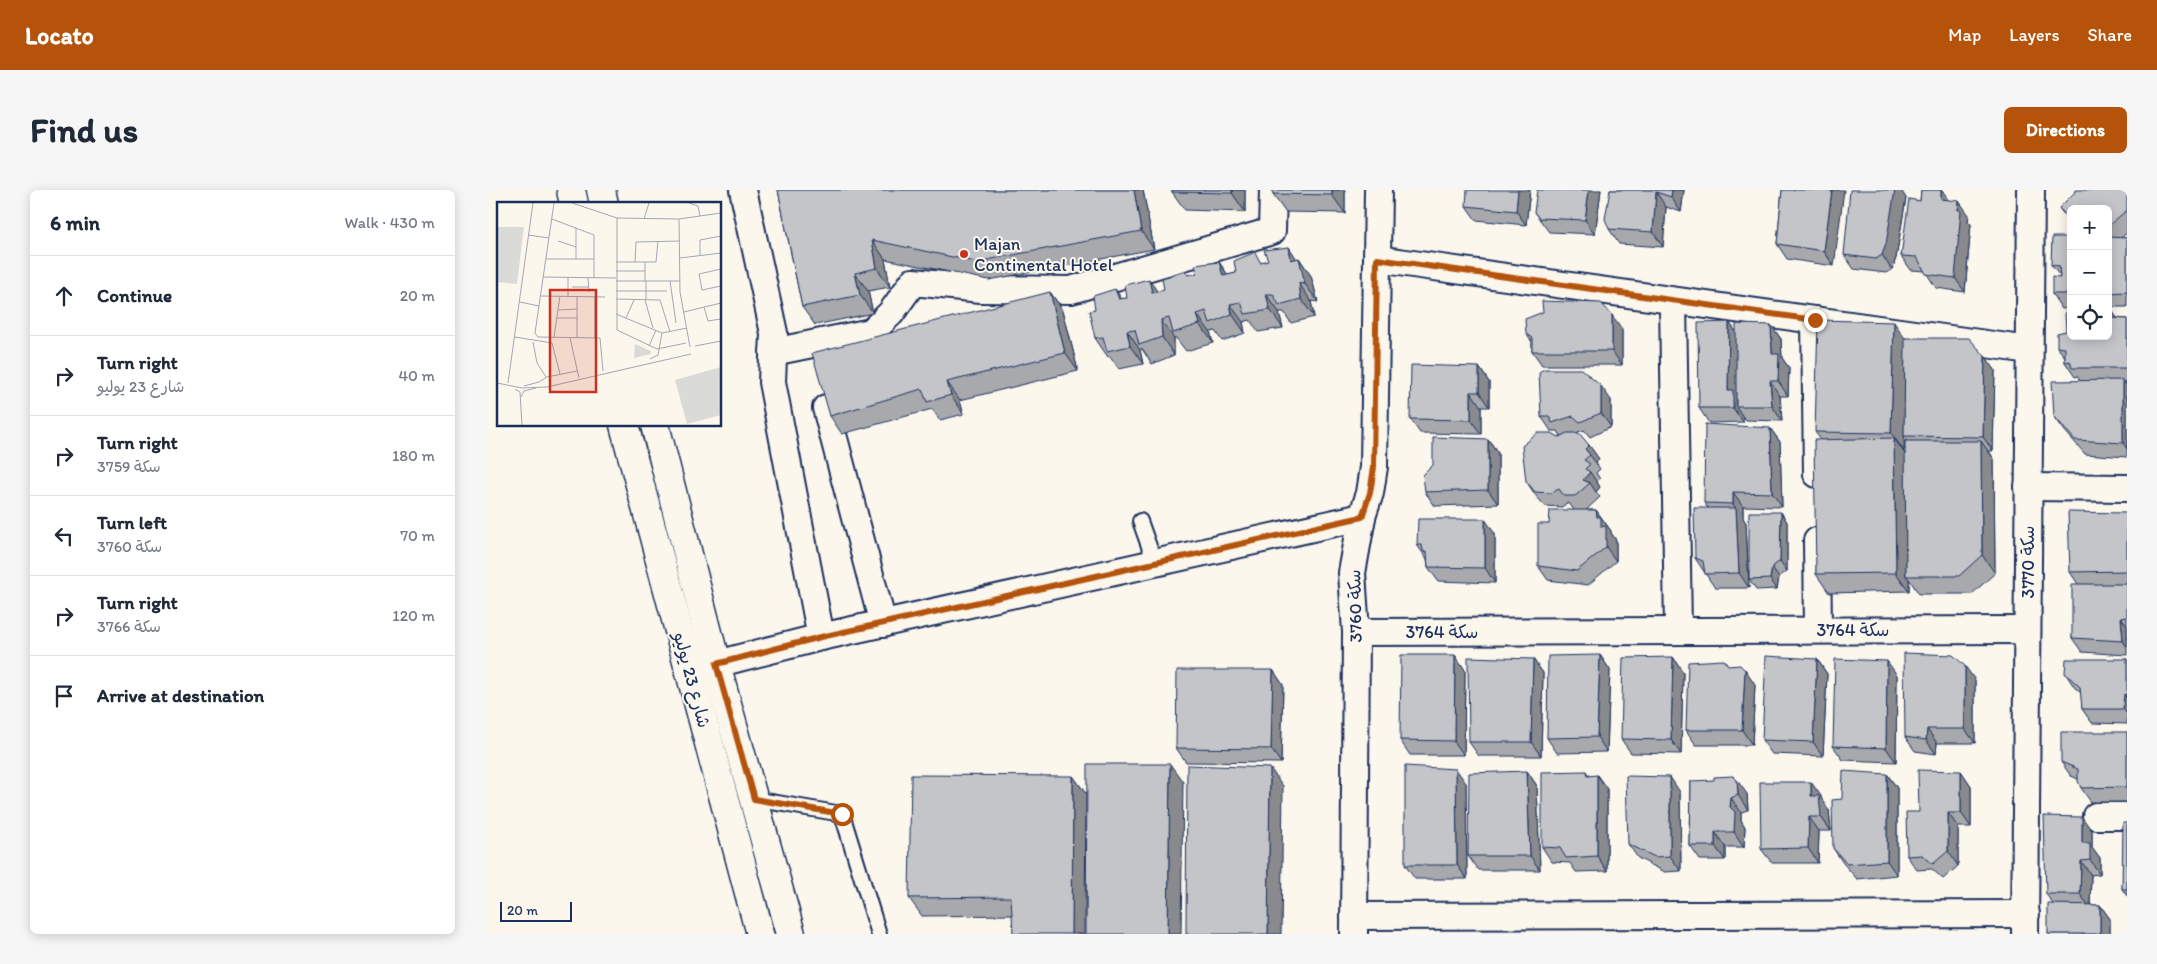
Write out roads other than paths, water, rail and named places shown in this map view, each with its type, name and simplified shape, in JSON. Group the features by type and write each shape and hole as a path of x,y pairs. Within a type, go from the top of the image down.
{"main road":[{"name":"شارع 23 يوليو","path":"623,426 760,934"},
{"name":"شارع 23 يوليو","path":"655,426 716,664 791,934"}],"street":[{"path":"743,190 774,333 772,382 821,637"},
{"path":"773,352 871,332 891,313 913,282 981,289 1071,290 1272,231 1273,190"},
{"name":"سكة 3760","path":"1354,925 1356,632 1352,573 1362,517 1370,493 1374,467 1378,190"},
{"name":"سكة 3770","path":"2026,924 2031,190"},
{"path":"1377,259 2029,350"},
{"path":"1673,301 1678,630"},
{"path":"1815,320 1818,630"},
{"path":"826,408 883,624"},
{"path":"2028,488 2127,488"},
{"path":"716,664 821,637 1362,517"},
{"name":"سكة 3764","path":"1356,632 2027,630"},
{"path":"2096,816 2127,816"},
{"path":"1354,925 2026,924"}],"lane":[{"path":"1140,521 1155,563"},
{"path":"754,799 842,814 879,934"}],"place":[{"name":"Majan Continental Hotel","path":"964,254"}]}
